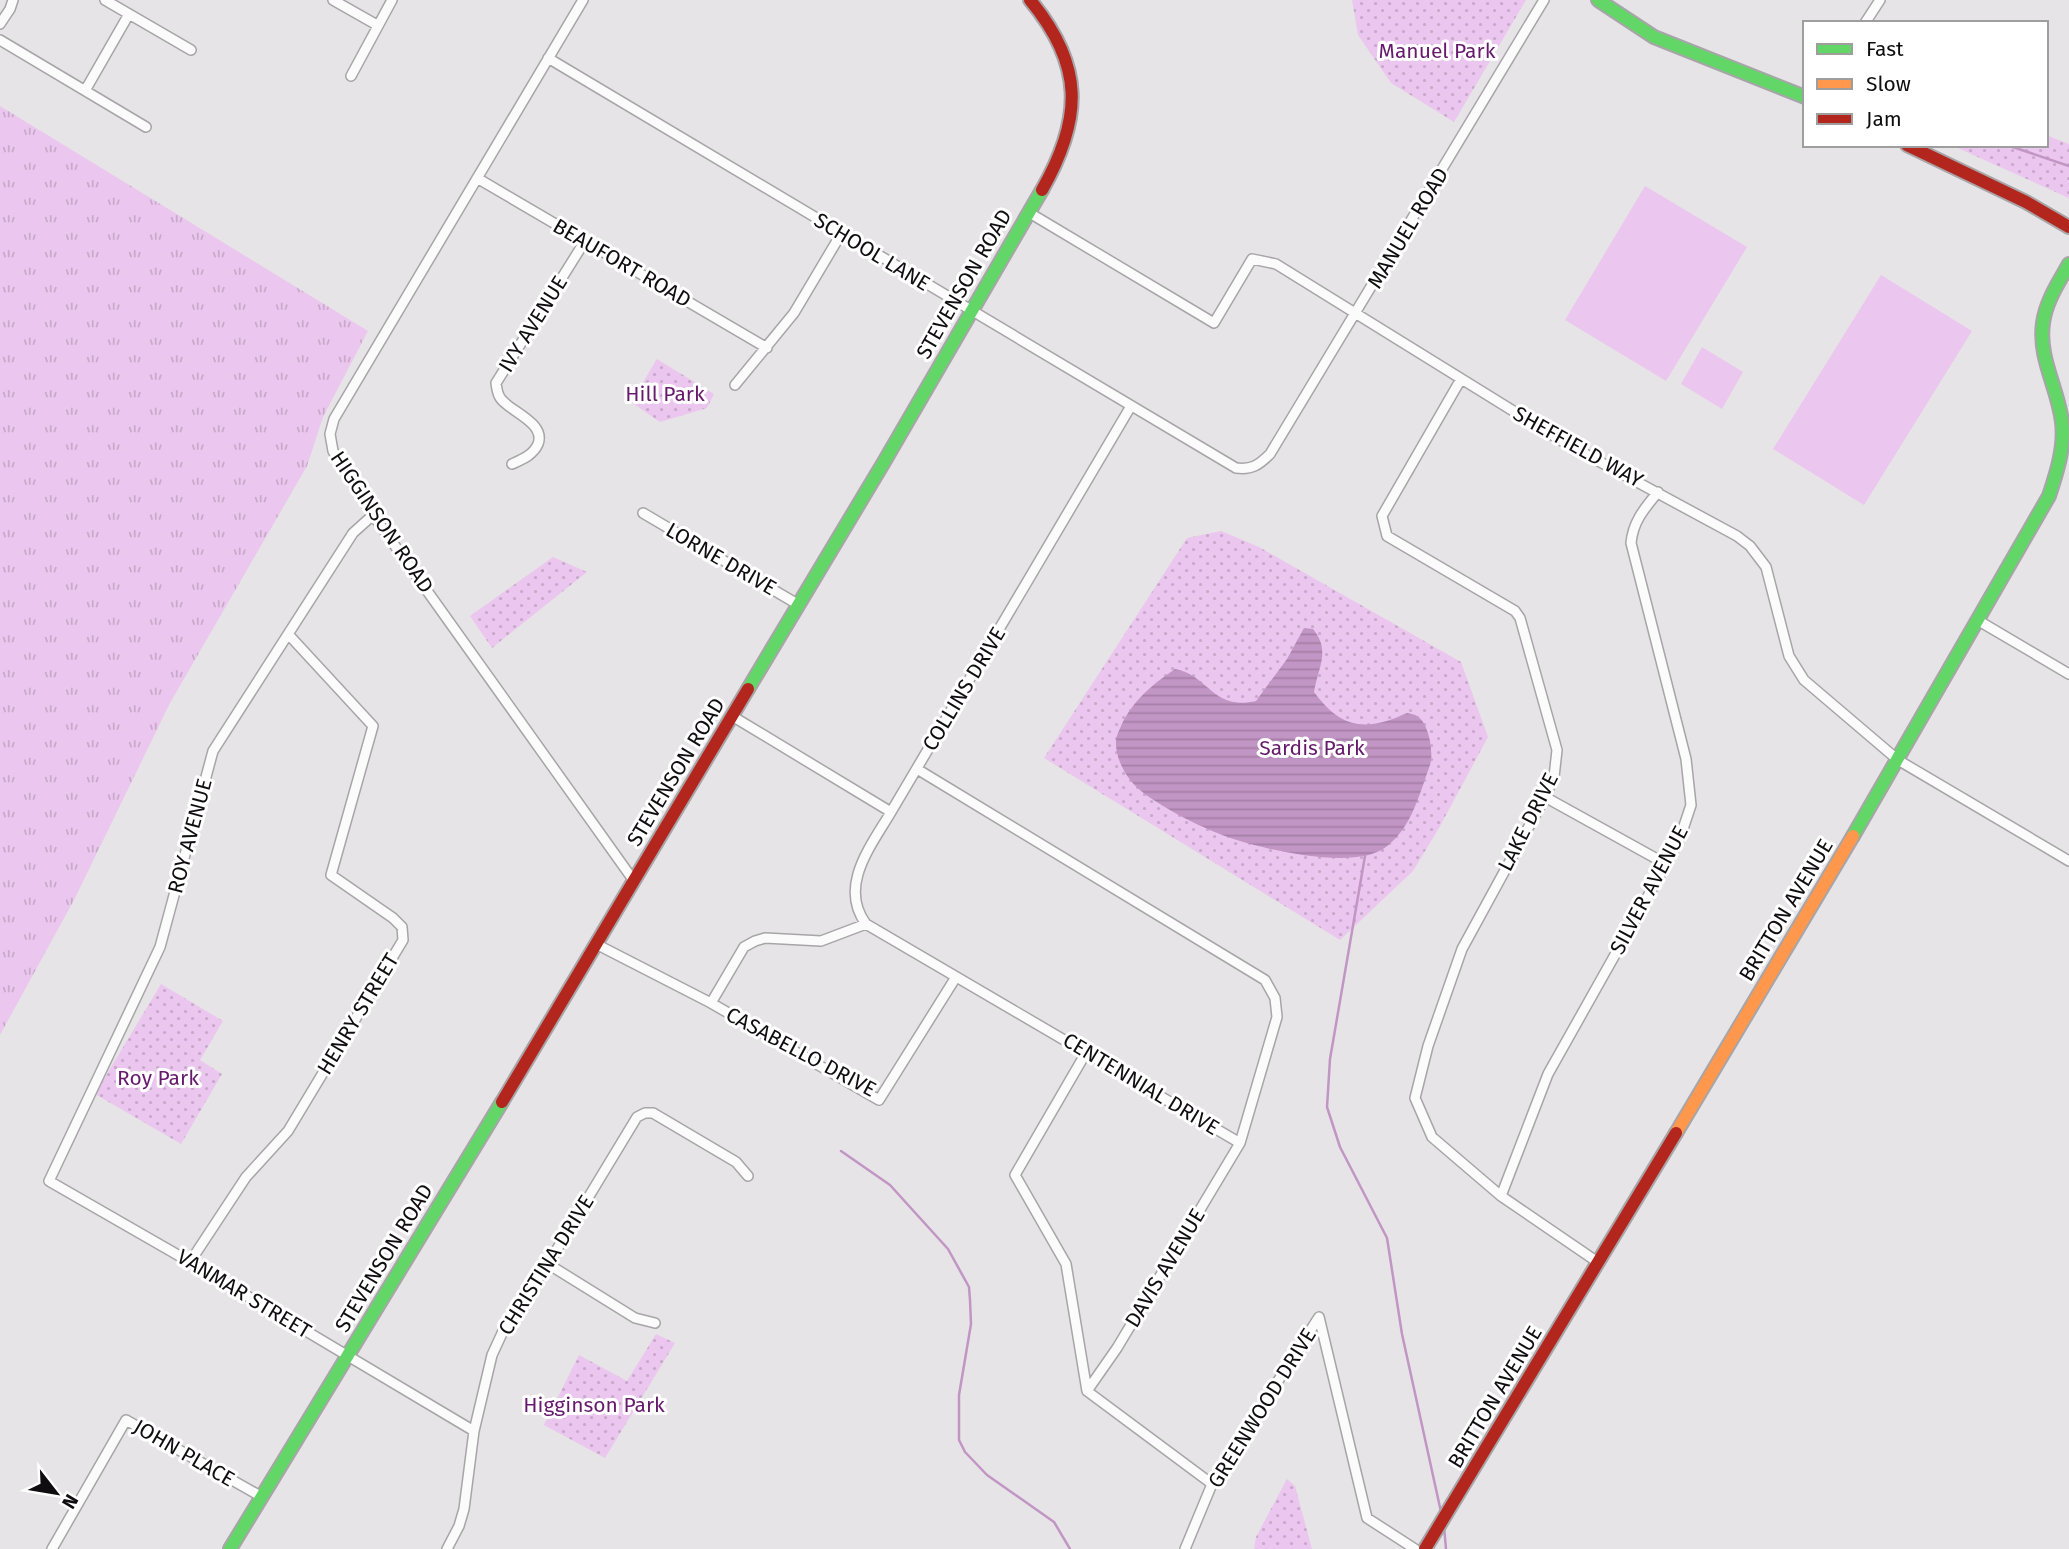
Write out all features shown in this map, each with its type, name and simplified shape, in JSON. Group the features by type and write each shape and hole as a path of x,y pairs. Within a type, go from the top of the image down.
{"street":[{"path":"0,24 13,0"},
{"path":"105,0 191,50"},
{"path":"333,0 377,25"},
{"path":"351,76 392,0"},
{"name":"HIGGINSON ROAD","path":"583,0 334,419 330,434 333,451 373,515 634,881"},
{"name":"STEVENSON ROAD","path":"230,1549 799,605 1064,148 1072,113 1071,80 1063,47 1050,23 1030,0"},
{"name":"MANUEL ROAD","path":"1270,454 1544,0"},
{"path":"1598,0 1654,37 1803,96"},
{"path":"1866,21 1880,0"},
{"path":"86,89 129,14"},
{"path":"0,40 146,127"},
{"name":"SCHOOL LANE","path":"548,58 1236,468 1254,468 1270,454"},
{"path":"1911,147 2026,202 2069,227"},
{"name":"BEAUFORT ROAD","path":"477,178 768,348"},
{"name":"SHEFFIELD WAY","path":"1028,212 1213,323 1252,259 1276,264 1580,452 1737,536 1750,546 1766,567 1789,656 1794,668 1804,680 1898,760 2069,861"},
{"path":"735,385 794,313 841,234"},
{"name":"IVY AVENUE","path":"512,464 529,456 537,444 539,434 536,428 502,401 496,383 585,241"},
{"name":"BRITTON AVENUE","path":"1425,1549 1599,1263 1898,760 2049,496 2058,470 2062,426 2046,370 2042,333 2045,313 2065,278 2069,264"},
{"name":"LAKE DRIVE","path":"1461,379 1382,516 1383,525 1387,536 1514,611 1520,618 1557,750 1554,777 1545,797 1462,949 1428,1046 1415,1098 1432,1137 1502,1196 1599,1263"},
{"name":"COLLINS DRIVE","path":"891,812 1132,406"},
{"name":"SILVER AVENUE","path":"1502,1196 1548,1074 1666,864 1681,835 1691,805 1686,759 1631,543 1632,530 1638,516 1658,492"},
{"name":"LORNE DRIVE","path":"643,513 799,605"},
{"name":"ROY AVENUE","path":"48,1181 160,947 214,751 353,533 373,515"},
{"path":"1979,621 2069,674"},
{"name":"HENRY STREET","path":"190,1262 246,1177 288,1131 403,940 402,928 393,918 331,875 373,726 288,634"},
{"path":"711,1003 744,947 755,941 765,938 821,940 866,923 859,913 854,887 861,862 891,812 732,716"},
{"name":"CENTENNIAL DRIVE","path":"866,923 1240,1143 1277,1017 1275,998 1265,980 917,769"},
{"path":"1545,797 1666,864"},
{"name":"CASABELLO DRIVE","path":"596,944 711,1003 879,1100 956,977"},
{"path":"1087,1051 1015,1175 1066,1264 1087,1391 1212,1483"},
{"name":"CHRISTINA DRIVE","path":"447,1549 464,1509 474,1431 496,1346 504,1329 548,1264 637,1117 653,1113 737,1162 748,1176"},
{"name":"DAVIS AVENUE","path":"1087,1391 1117,1348 1240,1143"},
{"name":"VANMAR STREET","path":"48,1181 474,1431"},
{"path":"548,1264 635,1318 655,1323"},
{"name":"GREENWOOD DRIVE","path":"1185,1549 1212,1483 1319,1317 1367,1518 1415,1549"},
{"name":"JOHN PLACE","path":"52,1549 126,1420 262,1497"}],"green space":[{"name":"Manuel Park","path":"1352,0 1526,0 1454,122 1391,83 1358,35"},
{"path":"0,106 368,331 323,417 307,466 170,703 74,900 0,1035"},
{"path":"2048,136 2069,144 2069,198 1955,147 2048,147"},
{"path":"1645,186 1747,247 1666,381 1565,320"},
{"path":"1881,275 1972,331 1864,505 1773,449"},
{"path":"1702,347 1743,372 1722,409 1681,384"},
{"name":"Hill Park","path":"657,359 714,394 707,408 660,422 631,402"},
{"name":"Sardis Park","path":"1221,531 1259,547 1461,662 1488,737 1413,871 1340,940 1044,758 1187,538"},
{"path":"553,557 587,572 492,648 470,616"},
{"name":"Roy Park","path":"161,984 223,1021 200,1060 222,1074 181,1144 95,1094"},
{"name":"Higginson Park","path":"656,1334 675,1343 605,1458 544,1425 579,1355 627,1381"},
{"path":"1287,1479 1295,1486 1312,1549 1254,1549 1256,1537"}],"shaded area":[{"path":"1304,628 1313,629 1321,645 1322,659 1314,692 1334,714 1355,724 1367,724 1379,723 1407,713 1416,715 1427,731 1431,760 1414,810 1395,839 1373,854 1336,858 1314,856 1255,845 1217,833 1178,815 1145,794 1129,778 1118,756 1116,737 1131,708 1151,687 1175,669 1196,678 1220,697 1230,701 1256,701 1287,659"}],"waterway":[{"path":"2013,147 2069,166"},
{"path":"1365,856 1330,1059 1327,1107 1340,1147 1387,1238 1402,1334 1441,1512"},
{"path":"841,1151 890,1185 948,1249 969,1287 970,1300 971,1324 959,1395 959,1440 965,1452 987,1475 1054,1522 1070,1549"},
{"path":"1444,1526 1446,1549"}],"traffic: fast":[{"path":"1598,0 1654,37 1803,96"},
{"path":"748,689 1042,190"},
{"path":"1853,836 2049,496 2060,459 2063,431 2060,409 2043,348 2043,323 2050,299 2069,264"},
{"path":"230,1549 502,1102"}],"traffic: slow":[{"path":"1676,1133 1853,836"}],"traffic: jam":[{"path":"1030,0 1048,24 1060,47 1072,92 1065,139 1042,190"},
{"path":"1911,147 2026,202 2069,227"},
{"path":"502,1102 748,689"},
{"path":"1425,1549 1676,1133"}]}
